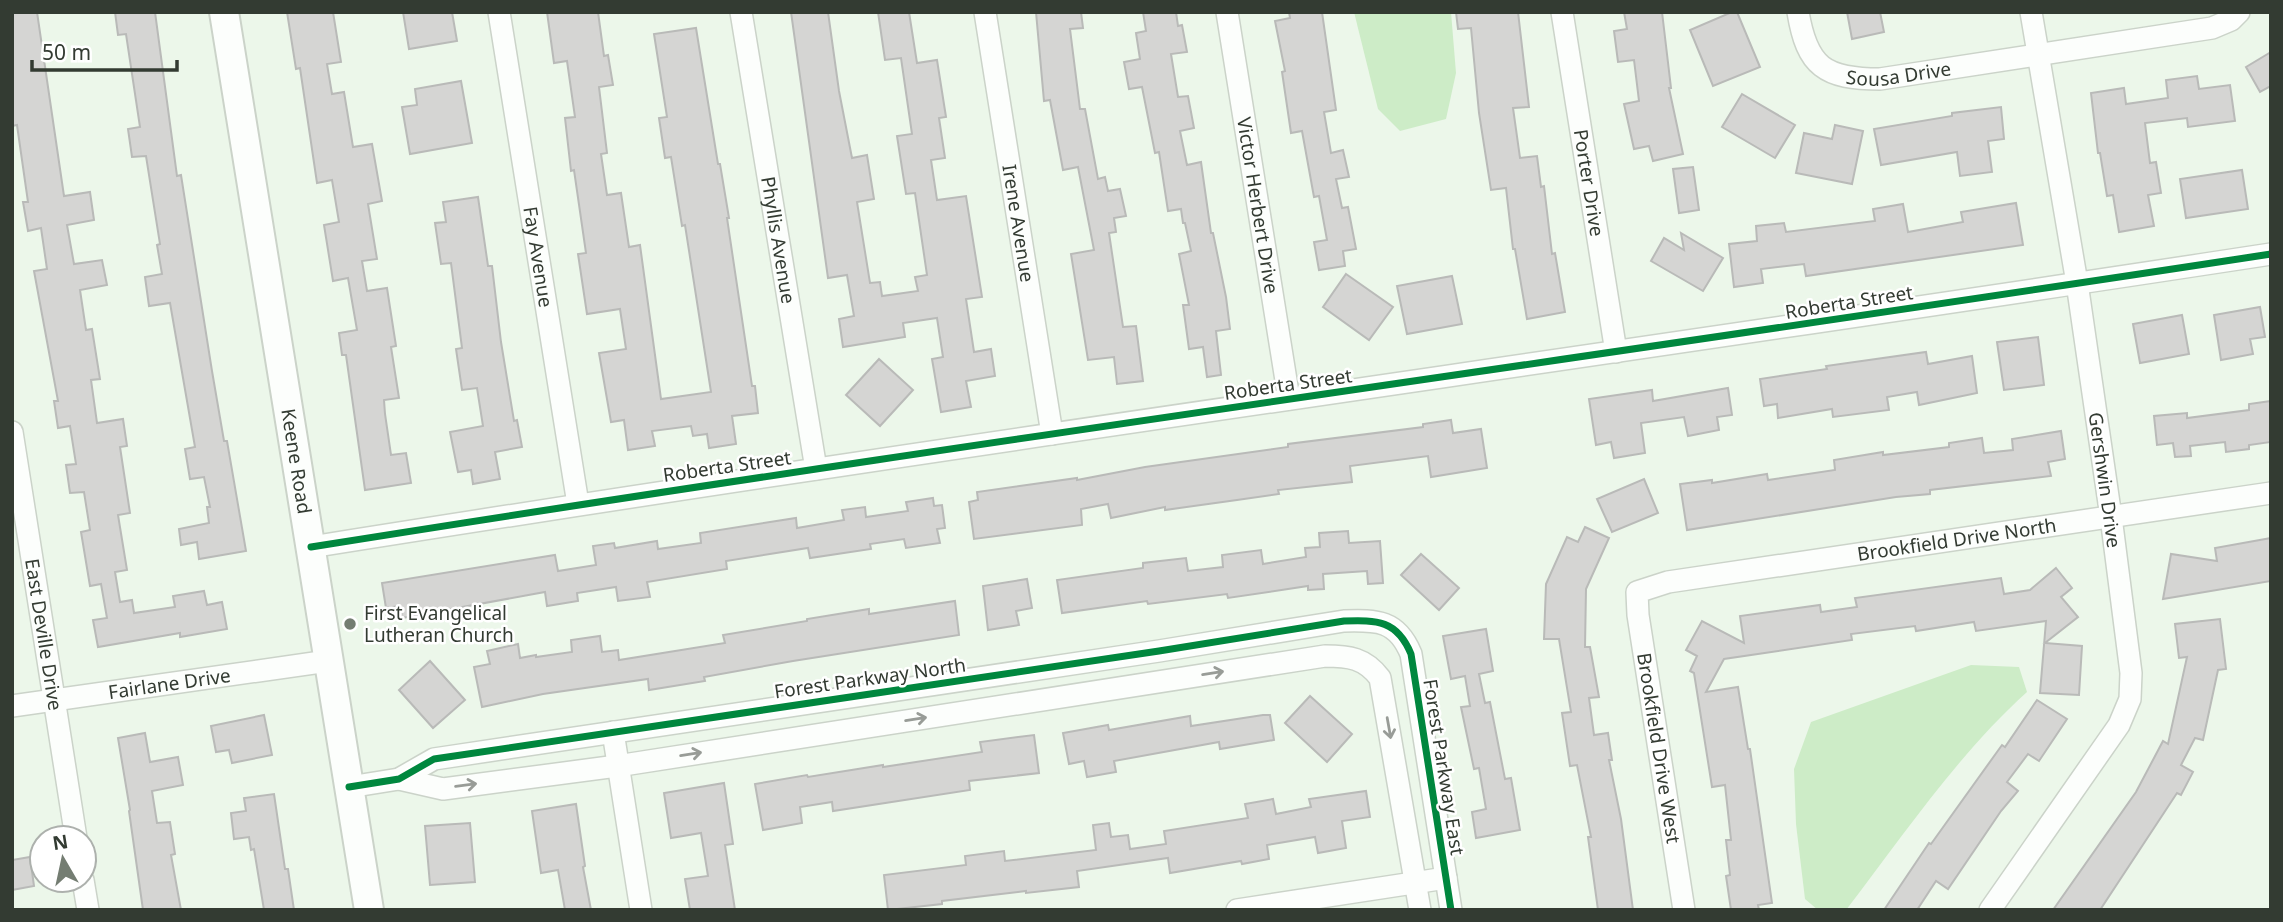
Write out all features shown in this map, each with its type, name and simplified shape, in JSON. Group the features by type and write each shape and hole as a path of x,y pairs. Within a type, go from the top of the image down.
{"main road":[{"name":"Keene Road","path":"224,12 369,910"}],"street":[{"name":"Fay Avenue","path":"499,12 578,504"},
{"name":"Phyllis Avenue","path":"741,12 817,469"},
{"name":"Irene Avenue","path":"985,12 1052,434"},
{"name":"Victor Herbert Drive","path":"1227,12 1289,399"},
{"name":"Porter Drive","path":"1562,12 1616,352"},
{"name":"Sousa Drive","path":"1798,12 1809,54 1829,72 1852,79 1880,79 2212,28 2231,20 2239,12"},
{"name":"Gershwin Drive","path":"1990,910 2119,725 2130,699 2131,673 2111,517 2077,284 2031,12"},
{"name":"Roberta Street","path":"311,547 578,504 2271,254"},
{"name":"East Deville Drive","path":"12,432 74,824"},
{"name":"Brookfield Drive North","path":"1643,590 1668,582 2271,493"},
{"name":"Brookfield Drive West","path":"1643,590 1637,592 1638,615 1684,910"},
{"name":"Forest Parkway North","path":"399,779 434,759 1344,621 1371,620 1388,625 1399,632"},
{"name":"Forest Parkway East","path":"1399,632 1411,654 1451,910"},
{"path":"1158,651 1163,681"},
{"name":"Forest Parkway North","path":"349,786 399,779 443,789 617,766 1325,656 1345,656 1370,664 1380,678 1416,882"},
{"name":"Fairlane Drive","path":"12,706 328,661"},
{"path":"613,732 641,910"},
{"path":"1237,910 1446,878"},
{"path":"1416,882 1420,910"}],"shaded area":[{"path":"1354,12 1451,12 1456,73 1446,119 1400,131 1378,109"},
{"path":"1971,665 2019,667 2027,692 1954,769 1846,910 1818,910 1805,899 1796,824 1794,769 1811,722"}],"building":[{"path":"12,12 37,12 64,196 90,192 94,220 67,225 74,264 102,260 107,285 80,290 86,330 92,329 100,379 91,380 97,423 123,419 127,446 120,447 130,513 118,515 127,570 115,572 120,602 132,600 134,613 175,607 173,596 204,591 207,605 222,602 227,629 180,637 180,633 98,647 93,620 107,618 101,584 90,586 81,532 90,530 84,492 70,493 66,465 76,464 70,426 58,428 54,401 58,401 34,271 47,269 41,228 28,231 23,202 28,202 17,125 12,126"},
{"path":"115,12 155,12 177,176 181,175 224,441 227,441 246,551 199,559 197,542 181,545 179,529 209,523 207,507 210,507 204,477 190,479 185,449 195,447 170,303 149,306 145,277 162,274 157,245 160,244 146,156 132,157 128,129 140,127 126,34 118,35"},
{"path":"287,12 333,12 341,62 327,64 332,94 344,92 353,147 372,144 382,201 368,204 377,259 362,261 367,291 387,288 396,346 391,347 399,398 384,400 385,414 391,455 406,453 411,483 365,490 346,355 342,355 339,333 357,330 348,278 333,281 324,225 339,222 332,180 317,183 300,68 296,69"},
{"path":"403,12 452,12 457,41 409,49"},
{"path":"547,12 598,12 604,56 608,55 613,85 599,87 607,153 601,154 607,195 621,193 629,247 640,245 661,399 711,392 685,225 682,226 671,157 665,158 659,118 667,117 654,34 696,28 729,218 758,413 732,416 736,444 709,448 707,434 693,436 691,426 652,431 655,446 628,450 624,420 611,422 599,353 626,349 620,309 587,314 578,254 586,253 574,170 571,171 565,118 575,117 567,61 554,63"},
{"path":"791,12 828,12 852,158 867,155 874,199 857,202 870,283 880,282 882,296 918,291 915,277 927,275 915,193 906,194 897,136 912,134 901,58 885,60 878,12 909,12 917,63 937,60 946,117 939,118 945,158 931,160 937,200 966,196 982,297 966,299 974,352 991,349 995,376 966,381 971,407 941,412 932,359 943,357 937,318 903,323 905,337 843,347 839,319 854,316 847,275 828,278"},
{"path":"1036,12 1081,12 1083,28 1070,29 1080,109 1085,109 1098,179 1105,177 1108,191 1120,189 1126,216 1114,218 1116,232 1109,233 1123,327 1136,326 1143,381 1117,384 1114,357 1088,360 1071,254 1094,250 1078,167 1063,170 1050,100 1044,101"},
{"path":"1143,12 1176,12 1178,26 1182,25 1187,52 1171,54 1178,97 1188,96 1194,128 1180,131 1187,165 1201,162 1211,233 1226,297 1230,329 1216,331 1221,375 1207,377 1203,347 1189,349 1183,305 1189,305 1179,254 1191,251 1185,223 1181,209 1168,211 1159,152 1155,153 1142,87 1129,89 1124,62 1140,59 1136,33 1146,31"},
{"path":"1289,12 1322,12 1336,110 1324,112 1331,153 1343,150 1349,177 1336,179 1342,208 1348,207 1356,249 1343,251 1345,266 1319,270 1314,242 1327,240 1319,196 1314,197 1302,131 1291,133 1282,72 1285,71 1275,21 1290,18"},
{"path":"1456,12 1518,12 1529,107 1513,108 1520,158 1537,156 1541,187 1544,186 1552,254 1555,253 1565,312 1527,319 1513,249 1506,188 1491,190 1479,113 1471,28 1458,29"},
{"path":"1624,12 1662,12 1669,88 1683,154 1653,161 1649,146 1634,149 1624,104 1639,101 1634,60 1618,62 1614,31 1627,29"},
{"path":"1737,12 1760,67 1713,86 1690,30"},
{"path":"1847,12 1880,12 1884,32 1852,39"},
{"path":"2271,52 2271,86 2260,92 2246,67"},
{"path":"2197,76 2199,89 2230,85 2235,121 2188,127 2187,118 2145,123 2150,163 2156,162 2161,193 2148,195 2154,226 2119,232 2113,195 2107,196 2098,153 2091,93 2124,88 2126,104 2168,98 2166,80"},
{"path":"461,81 472,143 410,154 402,107 417,105 415,89"},
{"path":"1742,94 1795,125 1775,158 1722,127"},
{"path":"2001,107 2004,139 1988,141 1992,172 1960,176 1957,152 1881,165 1874,129 1952,116 1952,113"},
{"path":"1835,125 1863,131 1852,184 1796,173 1804,133 1832,139"},
{"path":"1693,167 1699,210 1679,213 1673,169"},
{"path":"2242,170 2248,209 2186,218 2180,179"},
{"path":"478,197 488,266 492,266 514,421 517,420 522,447 495,452 500,479 473,484 471,470 458,472 450,432 483,426 477,388 462,390 456,349 462,348 451,263 441,264 435,223 446,222 443,202"},
{"path":"2016,203 2023,245 1806,276 1804,264 1761,269 1763,283 1734,287 1729,244 1757,241 1756,226 1784,223 1786,232 1875,221 1873,209 1903,204 1908,232 1963,222 1961,212"},
{"path":"1681,233 1723,258 1703,291 1651,261 1664,238 1684,250"},
{"path":"1346,274 1393,307 1369,340 1323,307"},
{"path":"1452,276 1462,324 1407,334 1397,286"},
{"path":"2260,307 2265,337 2250,339 2253,354 2221,360 2214,315"},
{"path":"2182,315 2189,354 2140,363 2133,324"},
{"path":"2038,337 2044,385 2004,390 1997,342"},
{"path":"1926,352 1928,364 1972,356 1977,393 1919,405 1917,392 1887,397 1889,410 1833,417 1832,409 1778,418 1777,404 1764,406 1760,379 1827,369 1826,366"},
{"path":"879,359 913,390 880,426 846,395"},
{"path":"1728,388 1732,415 1717,417 1719,430 1688,436 1684,417 1641,423 1645,453 1614,458 1611,442 1596,445 1589,399 1652,390 1653,401"},
{"path":"2271,401 2271,442 2226,452 2225,442 2190,446 2191,456 2175,457 2173,443 2157,445 2154,416 2187,413 2187,418 2249,410 2249,404"},
{"path":"1451,420 1453,433 1481,429 1487,468 1431,477 1428,456 1350,466 1352,482 1278,490 1279,494 1165,510 1165,507 1111,518 1108,504 1081,509 1082,525 974,539 969,502 978,500 977,492 1077,480 1145,467 1288,447 1288,444 1423,427 1423,424"},
{"path":"2061,431 2065,459 2048,462 2051,476 1930,490 1930,494 1687,530 1680,484 1712,480 1712,483 1767,474 1768,480 1835,470 1834,460 1883,452 1883,455 1949,447 1949,443 1982,438 1984,453 2013,450 2012,439"},
{"path":"1644,479 1658,513 1612,532 1597,499"},
{"path":"933,498 934,506 942,505 945,528 937,529 940,543 906,548 904,539 870,544 871,549 810,558 808,548 726,561 727,569 647,582 650,597 618,601 616,587 577,593 578,601 547,606 545,592 402,618 400,606 386,608 382,583 555,555 558,571 596,565 593,546 614,543 615,548 657,541 658,549 701,543 700,533 796,518 797,528 844,520 842,510 865,507 866,517 908,511 906,502"},
{"path":"1585,527 1609,538 1586,589 1585,647 1590,647 1599,697 1589,698 1594,735 1608,733 1612,760 1609,760 1621,819 1633,910 1598,910 1588,837 1591,837 1577,765 1570,766 1562,713 1571,712 1559,639 1544,639 1546,584 1567,537 1578,542"},
{"path":"1348,531 1349,543 1380,541 1383,583 1368,584 1367,571 1323,574 1324,589 1308,590 1308,586 1228,598 1227,594 1148,604 1147,601 1062,613 1057,580 1143,568 1143,563 1186,558 1188,571 1223,567 1222,555 1261,550 1263,564 1306,557 1305,548 1320,547 1319,533"},
{"path":"2271,538 2271,581 2163,599 2171,554 2217,561 2215,548"},
{"path":"1421,554 1459,588 1439,610 1401,575"},
{"path":"2056,568 2072,588 2061,597 2078,617 2045,643 2082,646 2079,695 2040,693 2046,621 1976,631 1974,622 1916,631 1915,626 1851,634 1852,640 1724,659 1706,692 1738,687 1750,749 1772,903 1758,905 1759,910 1731,910 1726,876 1730,875 1726,840 1731,840 1725,785 1712,787 1694,673 1690,671 1697,656 1686,650 1702,621 1744,643 1740,616 1820,605 1821,612 1857,607 1855,598 2001,578 2004,594 2030,590"},
{"path":"1027,579 1032,608 1016,611 1019,625 988,630 983,586"},
{"path":"955,601 959,635 793,661 704,677 705,681 649,690 648,679 543,694 482,707 474,667 490,664 487,651 518,644 520,658 536,657 572,652 571,640 600,636 602,652 618,650 619,660 725,643 723,635 807,619 869,609 869,614"},
{"path":"2220,619 2226,669 2218,670 2203,740 2195,738 2181,765 2193,772 2181,795 2177,793 2100,910 2053,910 2136,792 2163,741 2168,744 2187,657 2179,658 2175,624"},
{"path":"1486,629 1493,671 1479,674 1485,703 1490,702 1505,779 1511,778 1520,830 1476,838 1472,812 1486,809 1479,768 1474,769 1461,707 1470,706 1465,676 1451,679 1443,636"},
{"path":"430,661 465,700 433,728 399,690"},
{"path":"1310,696 1352,734 1327,762 1285,723"},
{"path":"2037,700 2067,719 2039,761 2028,754 2007,782 2018,791 2001,811 1948,889 1936,881 1917,910 1884,910 1929,843 1931,844 2002,745 2005,747"},
{"path":"264,715 272,755 232,763 229,750 216,752 211,726"},
{"path":"1270,715 1274,740 1220,749 1219,742 1114,761 1116,772 1087,777 1084,761 1069,764 1063,733 1108,725 1109,730 1190,716 1191,726"},
{"path":"145,733 150,762 178,757 183,785 152,791 157,823 170,822 175,854 171,855 181,910 143,910 118,738"},
{"path":"1034,735 1039,773 969,781 970,790 833,811 832,802 800,807 802,823 763,830 755,784 982,752 980,742"},
{"path":"724,783 733,844 725,845 735,910 690,910 685,879 708,876 701,833 671,838 664,793"},
{"path":"1366,791 1370,817 1342,821 1346,848 1318,853 1315,837 1267,845 1269,859 1242,864 1241,861 1170,873 1168,858 1077,871 1079,887 942,901 942,904 888,910 884,875 966,865 965,856 1004,851 1005,861 1096,850 1093,825 1109,823 1111,837 1128,835 1130,849 1166,844 1164,831 1248,818 1245,804 1273,799 1276,814 1311,807 1309,799"},
{"path":"274,794 294,910 264,910 254,849 251,850 249,837 234,839 231,813 246,811 244,798"},
{"path":"576,804 591,910 565,910 558,870 541,873 532,811"},
{"path":"470,823 475,882 430,885 425,826"},
{"path":"28,857 28,887 12,890 12,860"}],"cycle path":[{"path":"311,547 800,471 2271,254"},
{"path":"349,787 399,779 434,759 1344,621 1376,622 1385,624 1399,634 1411,654 1451,910"}],"place":[{"name":"First Evangelical Lutheran Church","path":"350,624"}]}
